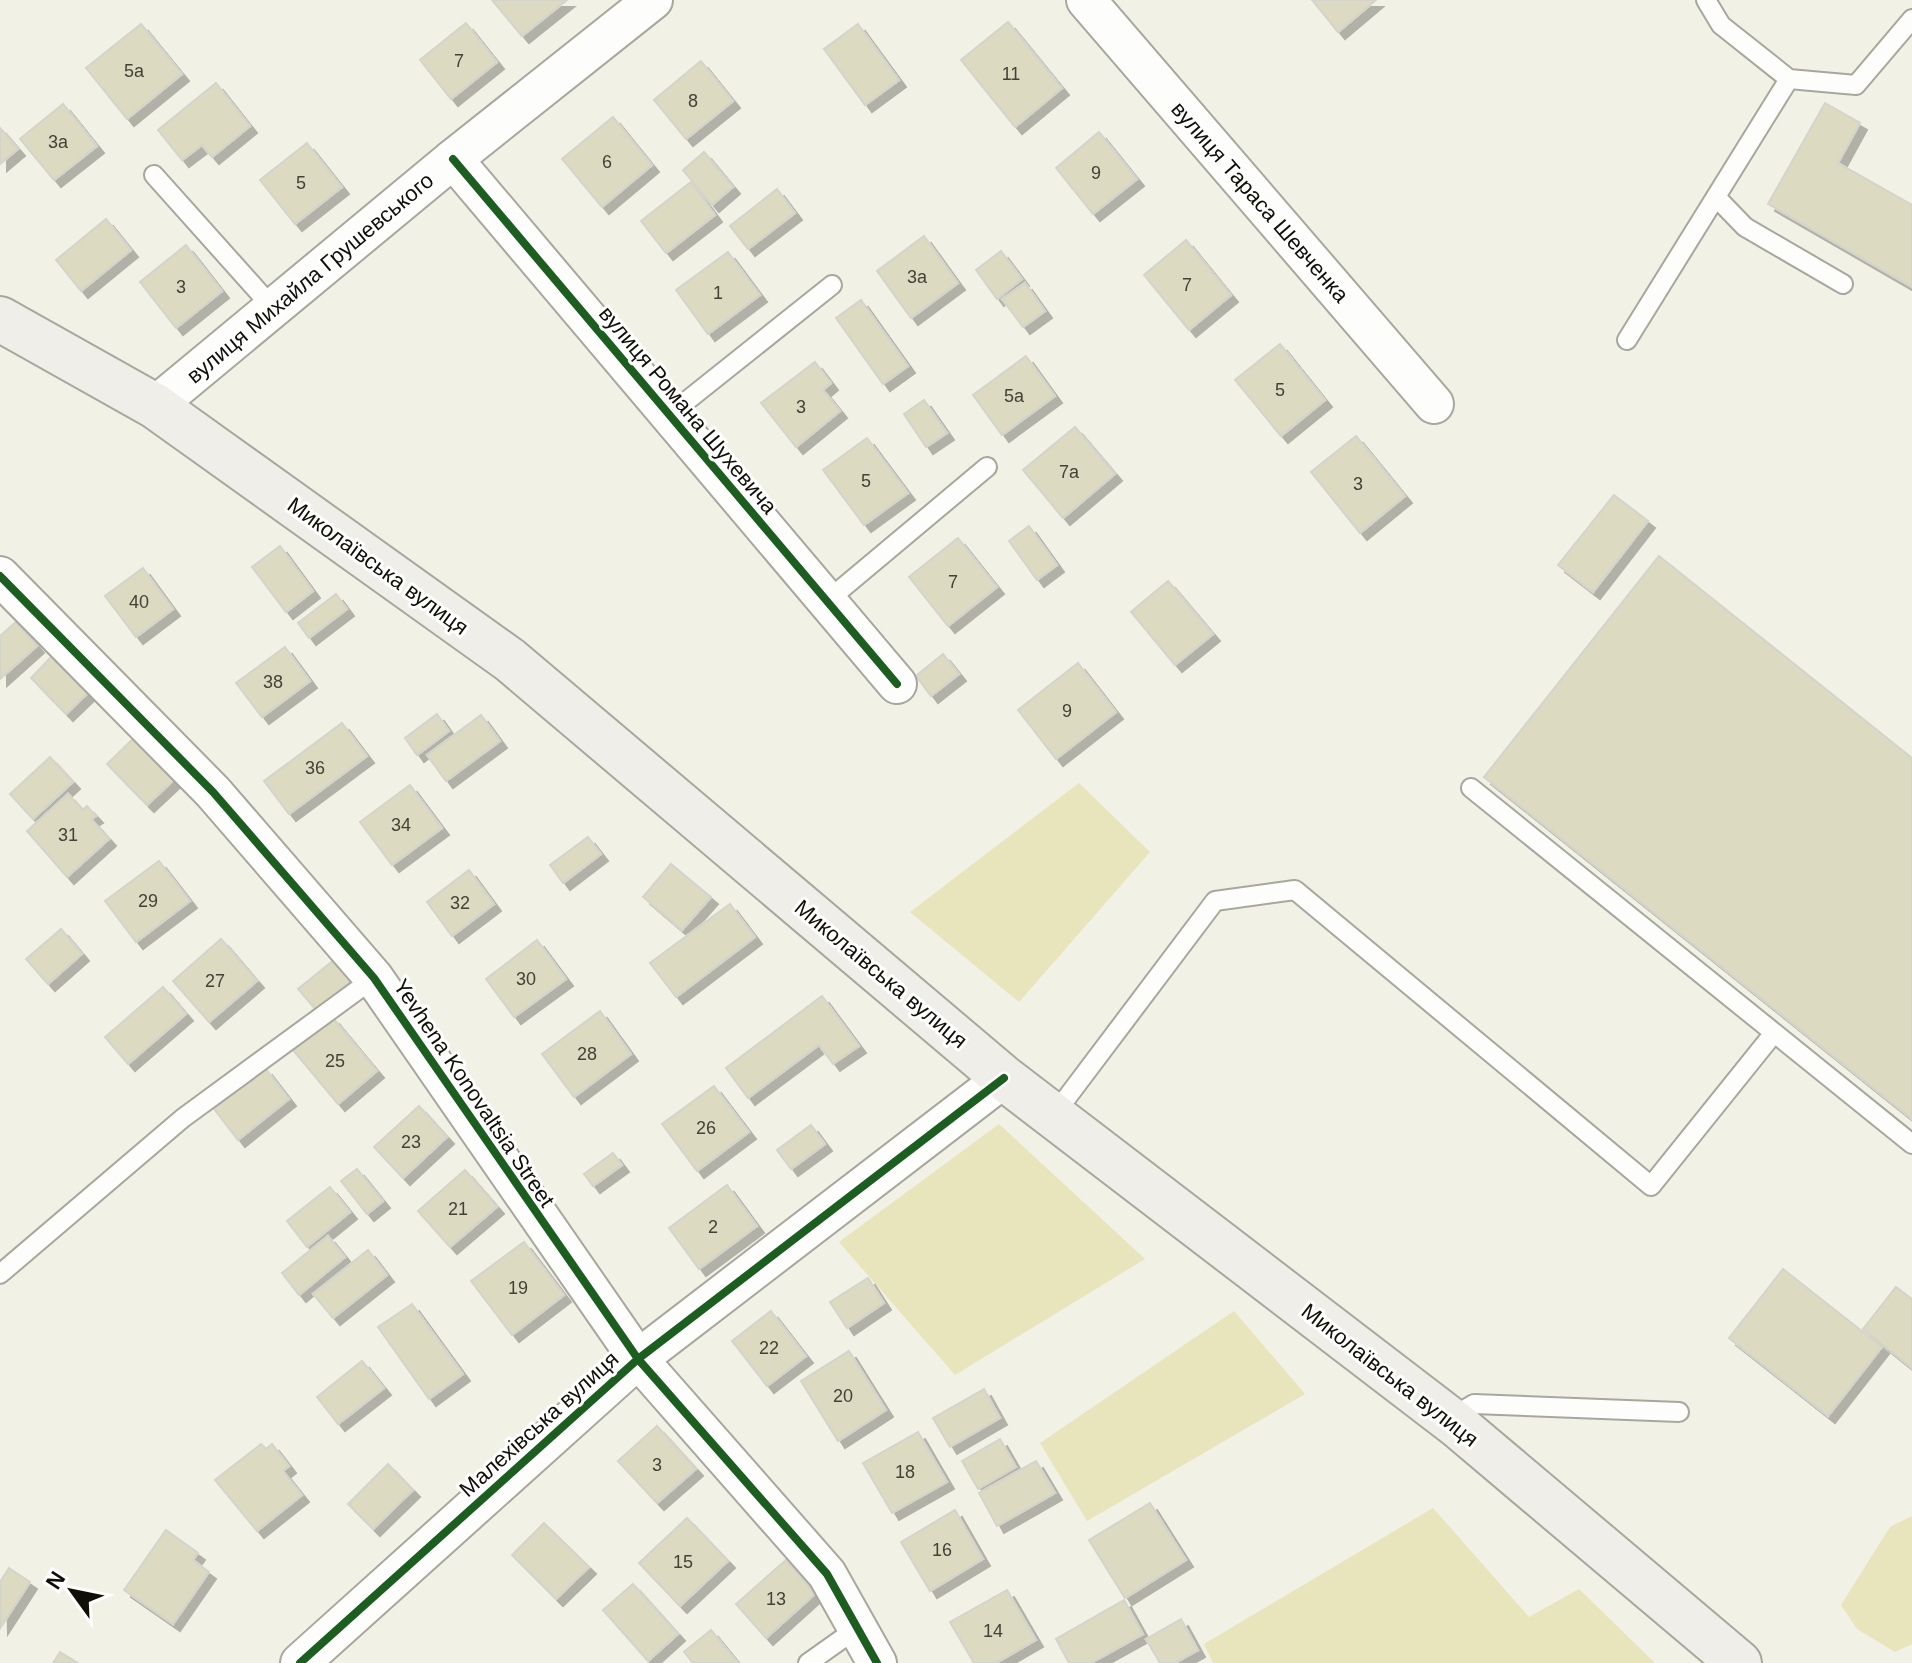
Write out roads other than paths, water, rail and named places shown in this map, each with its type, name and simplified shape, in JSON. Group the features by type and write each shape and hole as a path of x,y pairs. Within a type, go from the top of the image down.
{"main road":[{"name":"Миколаївська вулиця","path":"0,319 155,406 510,660 1004,1078 1449,1419 1739,1663"}],"street":[{"name":"вулиця Тараса Шевченка","path":"1086,0 1434,404"},
{"name":"вулиця Михайла Грушевського","path":"155,406 648,2"},
{"name":"вулиця Романа Шухевича","path":"453,159 897,684"},
{"name":"Yevhena Konovaltsia Street","path":"0,576 213,792 374,978 638,1359 827,1574 877,1663"},
{"name":"Малехівська вулиця","path":"300,1663 638,1359 1004,1078"}],"lane":[{"path":"1706,0 1721,25 1789,79 1856,85 1912,19"},
{"path":"1627,340 1789,79"},
{"path":"154,175 273,308"},
{"path":"1716,197 1745,227 1843,284"},
{"path":"669,415 832,285"},
{"path":"827,601 987,467"},
{"path":"1471,788 1912,1144"},
{"path":"1053,1116 1215,901 1295,890 1651,1186 1774,1033"},
{"path":"0,1274 183,1118 374,978"},
{"path":"1449,1419 1474,1404 1679,1412"},
{"path":"808,1663 856,1629"}]}
